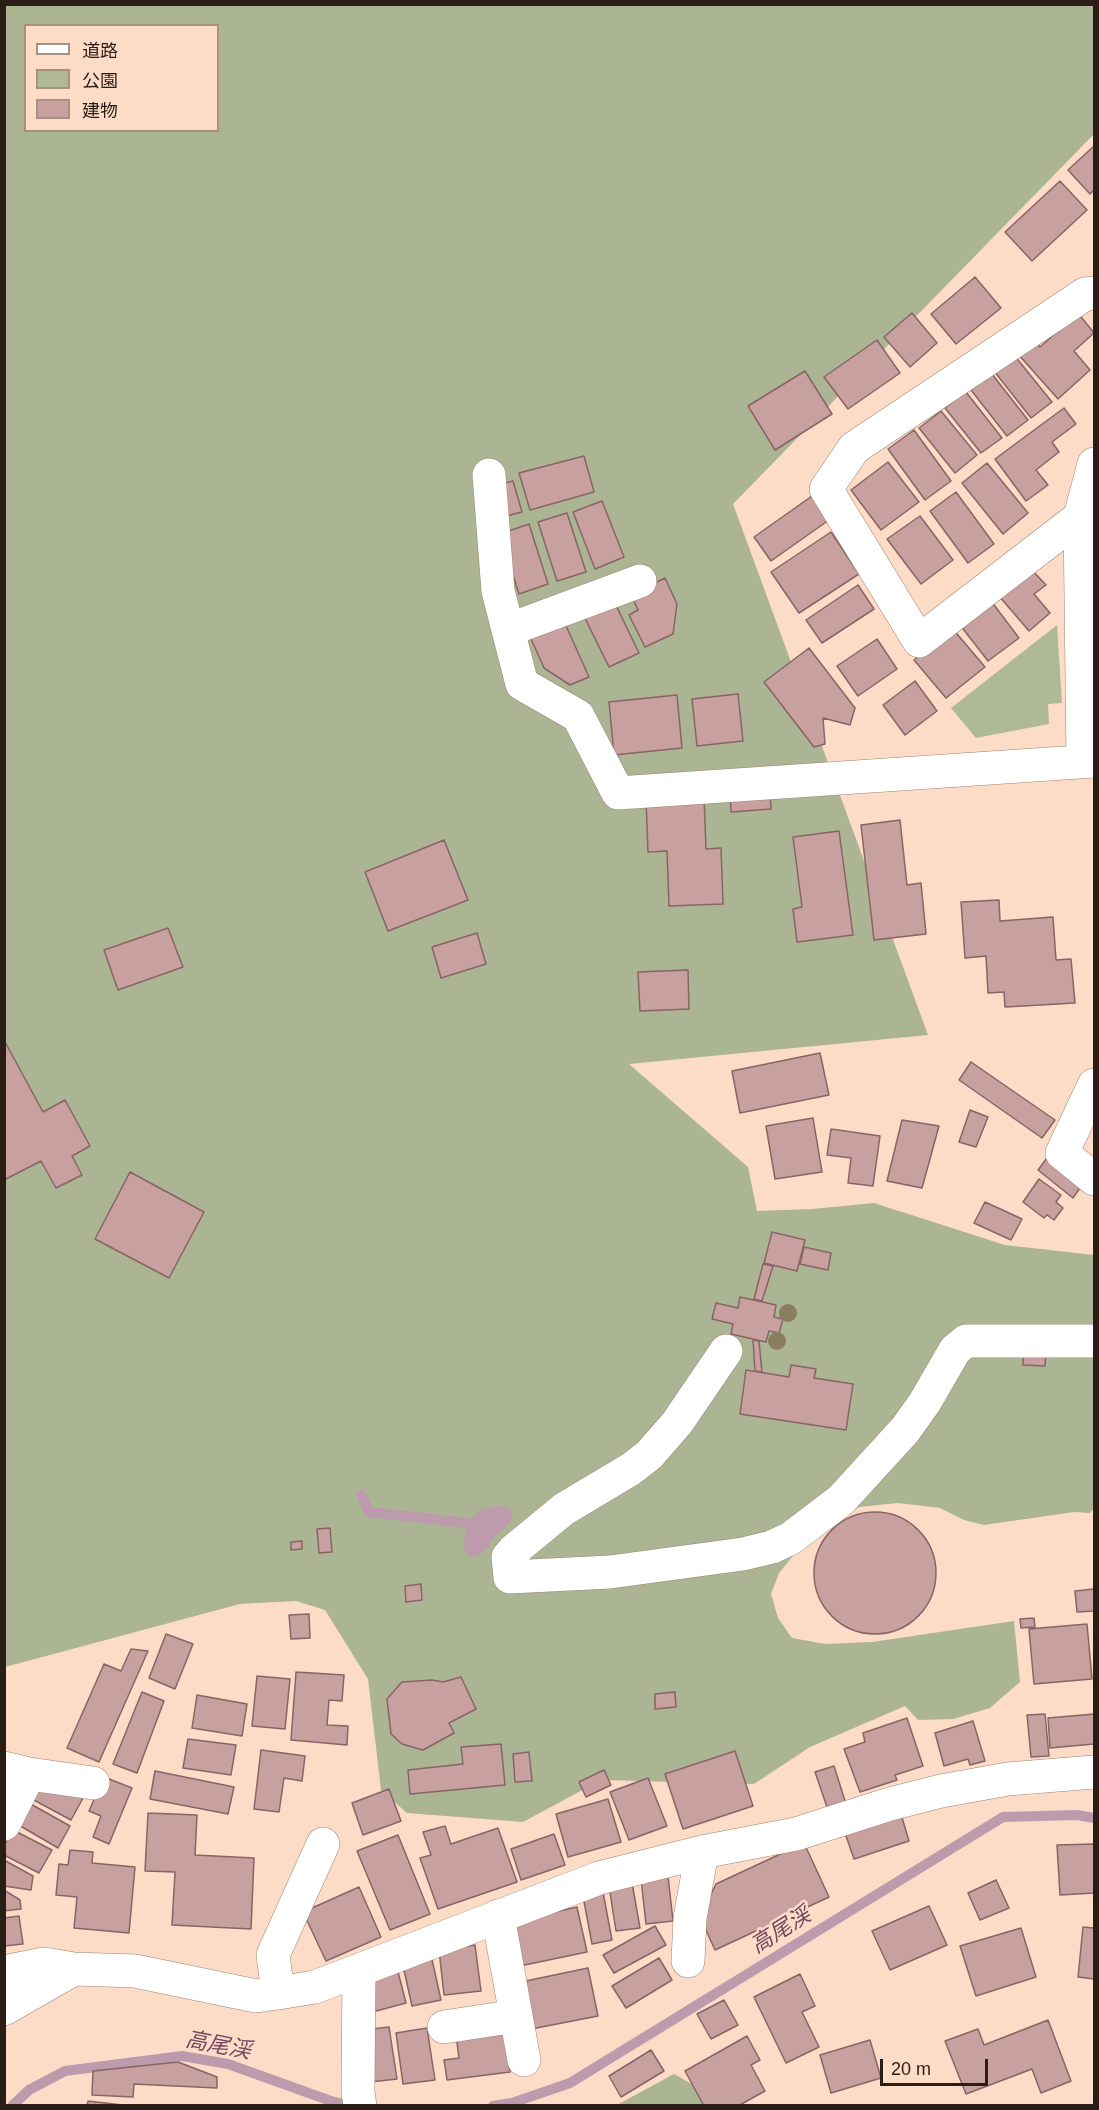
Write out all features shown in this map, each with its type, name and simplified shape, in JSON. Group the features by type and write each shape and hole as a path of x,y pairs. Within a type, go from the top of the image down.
{"street":[{"path":"1080,517 919,642 826,489 854,448 1085,294 1095,293"},
{"path":"489,475 498,591 522,684 578,716 618,793 1089,761 1080,517 1095,464"},
{"path":"508,630 640,581"},
{"path":"1095,1085 1062,1153 1095,1179"},
{"path":"726,1351 677,1424 649,1455 631,1469 564,1509 513,1551 508,1557 510,1577 610,1572 733,1555 772,1547 791,1538 841,1500 905,1430 925,1402 955,1350 966,1341 1095,1341"},
{"path":"4,1824 17,1771 93,1783"},
{"path":"4,1972 44,1964 74,1969 135,1971 256,1996 315,1987 599,1878 702,1852 796,1834 890,1804 941,1791 1008,1779 1095,1772"},
{"path":"278,1993 273,1954 323,1844"},
{"path":"688,1961 690,1918 702,1852"},
{"path":"498,1916 524,2060"},
{"path":"4,2009 74,1969"},
{"path":"359,1970 360,2106"},
{"path":"444,2027 516,2016"}],"green space":[{"path":"5,5 1094,5 1094,134 733,504 928,1035 629,1064 748,1167 757,1211 874,1203 1005,1245 1094,1255 1094,1508 1090,1513 1074,1512 984,1525 964,1520 940,1508 898,1503 859,1507 821,1529 792,1557 779,1573 771,1594 778,1618 792,1638 825,1644 872,1642 1014,1621 1020,1682 990,1708 953,1719 918,1720 905,1706 810,1747 754,1784 601,1780 523,1822 407,1813 381,1790 368,1679 325,1610 296,1601 240,1604 5,1667"},
{"path":"1057,625 1062,703 1048,704 1049,724 976,738 951,708"},
{"path":"674,2074 729,2105 615,2106"}],"shaded area":[{"path":"501,1506 512,1511 512,1518 508,1525 490,1541 489,1548 479,1555 470,1557 465,1552 464,1541 468,1520 483,1509"}],"building":[{"path":"1094,146 1094,190 1090,194 1068,170"},
{"path":"1060,181 1087,210 1032,261 1005,232"},
{"path":"975,277 1001,308 956,344 931,314"},
{"path":"912,313 937,343 910,367 884,337"},
{"path":"1078,313 1094,333 1074,351 1090,370 1058,399 1017,353 1033,339 1040,347"},
{"path":"877,340 900,373 848,409 824,377"},
{"path":"1014,355 1052,402 1031,418 994,371"},
{"path":"805,371 832,414 775,450 748,406"},
{"path":"992,374 1028,420 1007,436 971,390"},
{"path":"966,392 1002,438 981,453 945,408"},
{"path":"1064,408 1076,424 1052,442 1059,452 1036,470 1048,485 1026,501 995,459"},
{"path":"941,411 977,455 955,473 919,428"},
{"path":"914,430 951,481 925,500 888,449"},
{"path":"584,456 594,492 530,510 519,473"},
{"path":"888,462 919,502 881,530 851,490"},
{"path":"987,463 1028,513 1003,534 962,483"},
{"path":"513,481 522,512 502,517 494,486"},
{"path":"956,492 994,544 968,563 930,511"},
{"path":"812,496 829,520 771,561 754,537"},
{"path":"602,501 624,557 595,569 573,512"},
{"path":"567,513 586,572 557,581 538,522"},
{"path":"920,516 953,560 921,584 887,539"},
{"path":"529,524 548,584 519,594 500,534"},
{"path":"831,532 859,574 799,613 771,572"},
{"path":"1031,569 1046,585 1034,594 1050,613 1029,631 999,596"},
{"path":"665,578 677,604 673,634 645,647 629,615 638,610 631,595"},
{"path":"858,585 874,609 822,643 806,620"},
{"path":"613,599 639,653 609,667 583,614"},
{"path":"991,601 1019,638 988,661 960,625"},
{"path":"563,619 589,677 570,685 544,668 529,634"},
{"path":"952,628 985,667 946,698 914,660"},
{"path":"877,639 897,669 858,696 837,666"},
{"path":"809,648 855,708 850,725 823,718 825,744 814,747 764,682"},
{"path":"915,681 937,711 905,735 883,705"},
{"path":"738,694 743,741 697,746 692,699"},
{"path":"677,695 682,748 614,755 609,702"},
{"path":"770,791 771,809 731,812 730,794"},
{"path":"704,796 706,849 721,848 723,904 669,906 667,851 648,852 646,799"},
{"path":"900,820 907,885 921,883 926,934 874,940 861,825"},
{"path":"839,831 853,935 797,942 793,909 802,907 793,837"},
{"path":"444,840 468,900 388,931 365,872"},
{"path":"999,900 1000,921 1053,917 1056,960 1071,959 1075,1003 1005,1007 1004,992 988,993 986,956 965,958 961,902"},
{"path":"168,928 183,967 118,990 104,950"},
{"path":"477,933 486,964 441,978 432,947"},
{"path":"688,970 689,1009 640,1011 638,972"},
{"path":"4,1040 43,1112 65,1100 90,1146 72,1156 82,1175 56,1188 41,1161 4,1180"},
{"path":"820,1053 829,1095 740,1113 732,1071"},
{"path":"971,1062 1055,1120 1042,1138 959,1080"},
{"path":"970,1110 988,1117 976,1147 959,1142"},
{"path":"813,1118 822,1172 775,1179 766,1126"},
{"path":"902,1120 939,1126 922,1188 887,1181"},
{"path":"831,1129 880,1136 873,1186 848,1183 851,1158 827,1155"},
{"path":"1047,1158 1082,1185 1073,1198 1038,1170"},
{"path":"130,1172 204,1212 169,1278 95,1239"},
{"path":"1039,1179 1061,1195 1056,1202 1063,1208 1054,1220 1047,1215 1044,1218 1023,1202"},
{"path":"985,1202 1022,1219 1011,1240 974,1223"},
{"path":"772,1232 805,1240 797,1271 764,1263"},
{"path":"804,1247 831,1253 828,1270 800,1264"},
{"path":"763,1264 773,1266 762,1301 754,1299"},
{"path":"740,1297 776,1305 774,1317 783,1319 779,1333 769,1331 766,1342 731,1334 733,1324 712,1319 716,1303 738,1308"},
{"path":"753,1340 759,1341 762,1372 755,1371"},
{"path":"1023,1350 1046,1351 1045,1366 1023,1365"},
{"path":"791,1365 816,1369 814,1378 853,1384 846,1430 740,1414 746,1370 789,1377"},
{"path":"875,1512 898,1517 918,1530 931,1550 936,1573 931,1596 918,1616 898,1629 875,1634 852,1629 832,1616 819,1596 814,1573 819,1550 832,1530 852,1517"},
{"path":"330,1528 332,1552 319,1553 317,1529"},
{"path":"302,1541 302,1549 291,1550 291,1542"},
{"path":"421,1584 422,1600 406,1602 405,1586"},
{"path":"1094,1589 1094,1611 1077,1612 1075,1591"},
{"path":"309,1614 310,1638 291,1639 289,1615"},
{"path":"1034,1618 1035,1627 1021,1628 1020,1619"},
{"path":"1087,1624 1092,1679 1034,1684 1029,1629"},
{"path":"166,1634 193,1644 175,1689 149,1678"},
{"path":"131,1649 148,1651 99,1762 67,1748 104,1664 121,1671"},
{"path":"296,1672 344,1675 342,1701 329,1700 327,1725 348,1726 347,1745 291,1740"},
{"path":"257,1676 290,1679 285,1729 252,1726"},
{"path":"461,1677 476,1709 449,1723 454,1733 423,1750 402,1744 391,1734 387,1699 402,1682 432,1680 443,1682"},
{"path":"142,1692 164,1701 137,1773 113,1764"},
{"path":"675,1692 676,1707 655,1709 655,1694"},
{"path":"197,1695 247,1704 242,1736 192,1728"},
{"path":"1045,1714 1049,1756 1031,1757 1027,1715"},
{"path":"1094,1714 1094,1744 1050,1748 1048,1718"},
{"path":"907,1718 923,1766 895,1775 897,1780 860,1792 844,1749 865,1742 863,1733"},
{"path":"973,1721 985,1761 970,1765 968,1759 944,1766 935,1733"},
{"path":"188,1739 236,1745 231,1775 183,1768"},
{"path":"501,1744 505,1785 410,1794 408,1770 463,1764 461,1747"},
{"path":"261,1750 305,1756 302,1781 284,1778 279,1812 254,1809"},
{"path":"735,1751 753,1806 683,1829 665,1774"},
{"path":"529,1752 532,1781 515,1782 513,1754"},
{"path":"834,1766 846,1804 828,1810 815,1772"},
{"path":"604,1770 611,1785 586,1797 579,1782"},
{"path":"155,1771 234,1787 228,1814 150,1799"},
{"path":"104,1777 132,1788 109,1844 93,1837 101,1816 89,1811"},
{"path":"648,1778 667,1826 629,1840 610,1792"},
{"path":"38,1784 88,1789 71,1820 30,1798"},
{"path":"389,1789 401,1821 363,1835 352,1803"},
{"path":"608,1799 621,1842 568,1857 556,1814"},
{"path":"29,1803 70,1826 58,1848 17,1824"},
{"path":"148,1813 197,1815 195,1855 254,1858 251,1929 172,1925 175,1872 145,1871"},
{"path":"901,1814 909,1841 854,1859 845,1833"},
{"path":"445,1826 451,1844 498,1828 517,1882 438,1909 420,1858 431,1855 423,1832"},
{"path":"13,1830 52,1850 39,1873 4,1855 4,1845"},
{"path":"554,1834 565,1865 521,1880 511,1849"},
{"path":"398,1835 430,1914 390,1930 357,1851"},
{"path":"804,1843 829,1897 715,1950 700,1917 716,1884"},
{"path":"1094,1844 1094,1893 1060,1895 1057,1845"},
{"path":"70,1850 93,1852 92,1863 135,1867 129,1933 74,1928 77,1897 56,1895 59,1864 68,1865"},
{"path":"4,1860 33,1876 31,1890 4,1886"},
{"path":"668,1876 673,1921 646,1924 641,1879"},
{"path":"996,1880 1009,1908 980,1920 968,1893"},
{"path":"632,1883 640,1928 616,1931 609,1886"},
{"path":"359,1887 381,1937 326,1961 303,1912"},
{"path":"4,1890 20,1900 21,1909 4,1911"},
{"path":"603,1892 612,1940 592,1944 583,1896"},
{"path":"929,1906 947,1945 890,1970 872,1931"},
{"path":"577,1907 587,1952 515,1967 506,1923"},
{"path":"19,1916 23,1944 4,1946 4,1918"},
{"path":"655,1926 666,1945 614,1973 603,1955"},
{"path":"1083,1927 1094,1928 1094,1979 1078,1977"},
{"path":"1021,1928 1036,1977 976,1996 960,1946"},
{"path":"475,1945 481,1991 444,1995 439,1950"},
{"path":"431,1955 441,2000 412,2006 402,1961"},
{"path":"659,1958 672,1980 626,2008 612,1986"},
{"path":"396,1964 406,2003 365,2014 367,1972"},
{"path":"588,1968 598,2016 526,2030 516,1983"},
{"path":"800,1974 815,2006 802,2012 819,2047 786,2063 754,1997"},
{"path":"724,2000 738,2025 711,2039 697,2014"},
{"path":"1048,2020 1071,2081 1041,2093 1032,2069 966,2094 945,2041 978,2029 984,2045"},
{"path":"389,2027 397,2079 370,2082 363,2030"},
{"path":"427,2028 435,2080 403,2084 396,2033"},
{"path":"504,2028 510,2072 447,2080 444,2060 459,2058 456,2035"},
{"path":"747,2036 760,2060 751,2065 765,2091 738,2106 704,2106 685,2071"},
{"path":"870,2040 881,2078 831,2093 820,2055"},
{"path":"651,2050 664,2071 621,2097 609,2076"},
{"path":"178,2062 217,2077 217,2088 134,2084 133,2097 92,2095 93,2071"},
{"path":"88,2101 131,2106 87,2106"}],"waterway":[{"path":"361,1495 369,1512 468,1523"},
{"name":"高尾渓","path":"493,2106 512,2103 570,2083 1003,1817 1077,1815 1094,1818"},
{"name":"高尾渓","path":"12,2106 29,2090 65,2071 182,2056 228,2064 331,2101 352,2106"}]}
